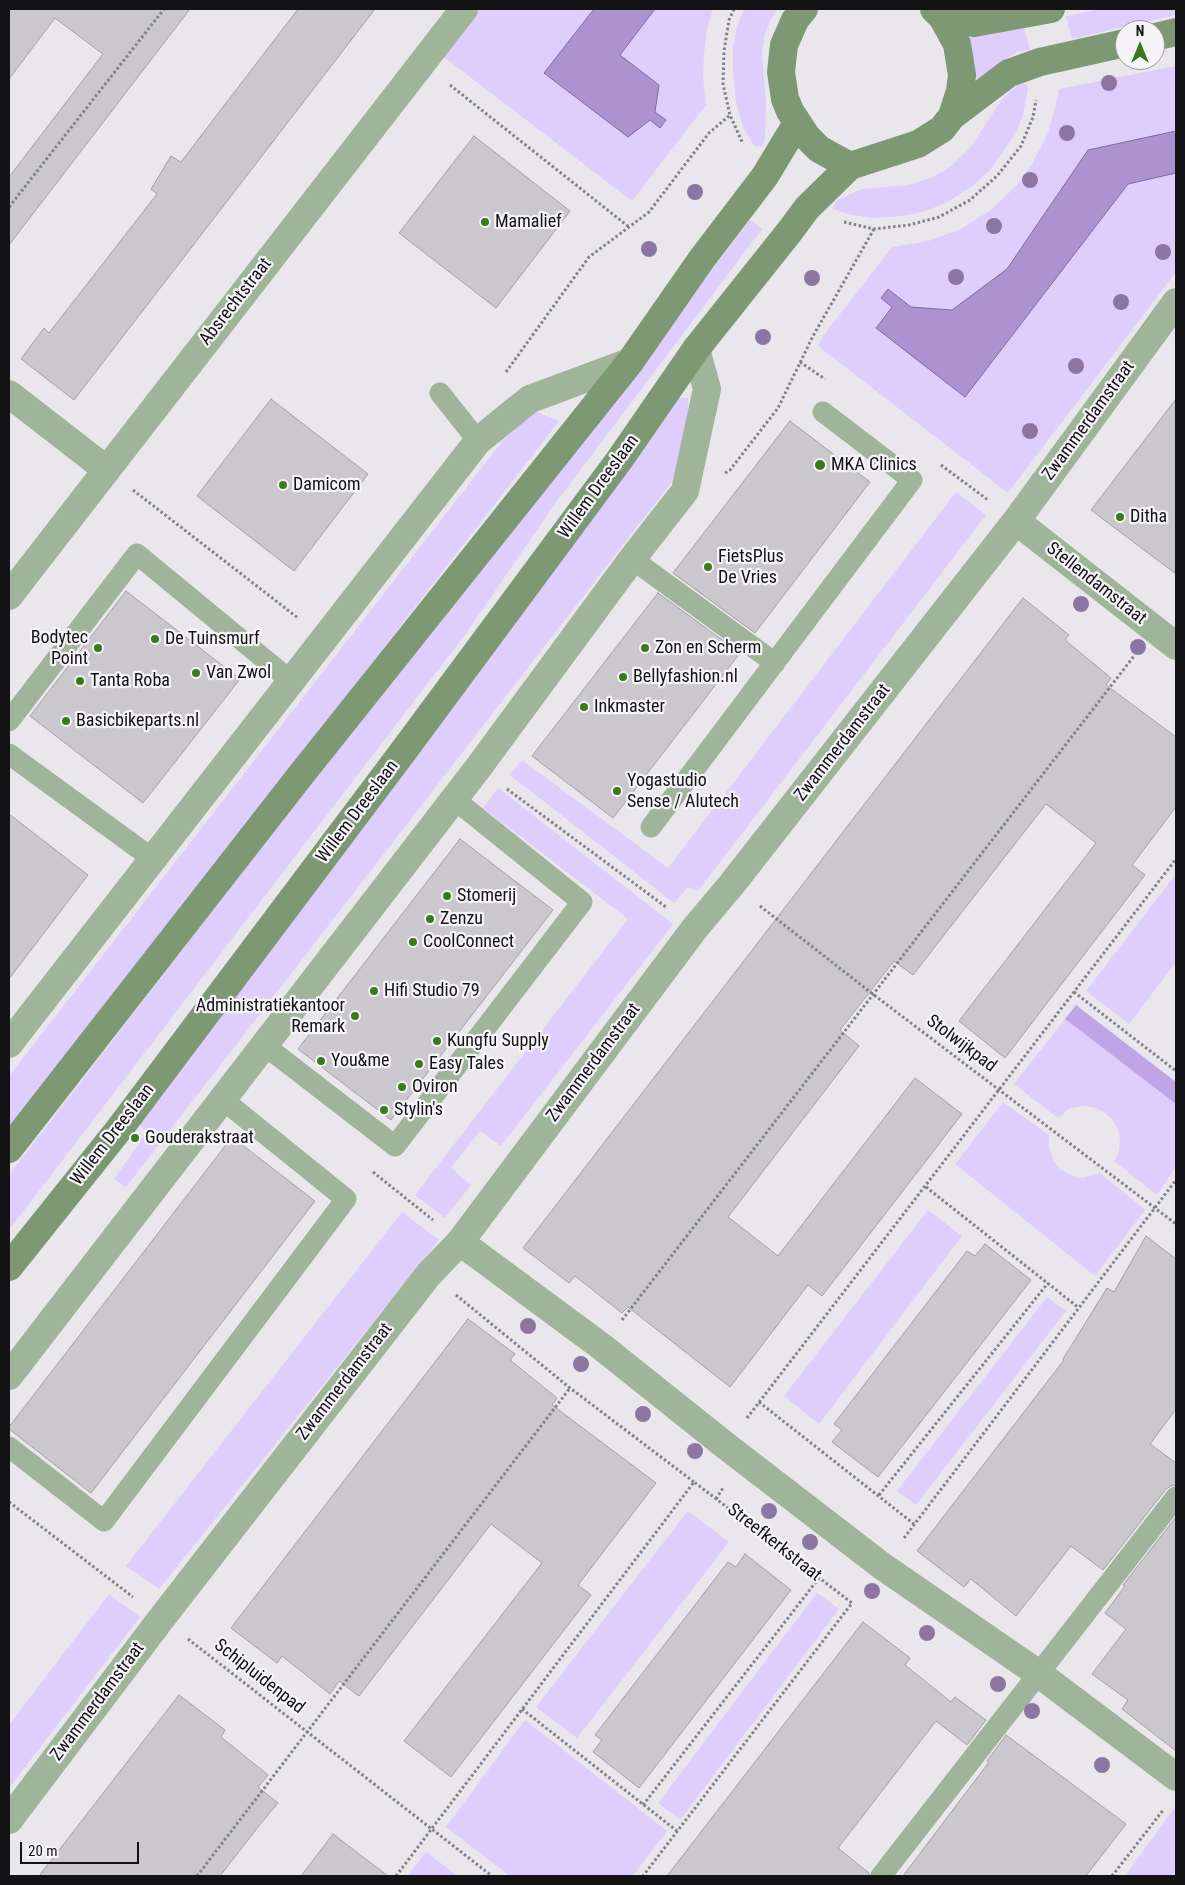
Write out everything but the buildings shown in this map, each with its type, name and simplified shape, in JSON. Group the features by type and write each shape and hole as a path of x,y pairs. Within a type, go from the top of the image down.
{"main road":[{"path":"804,9 795,20 786,38 781,72 785,99 797,123 807,137 819,149 850,166 918,144 942,128 952,116 1009,74 1040,62 1115,45"},
{"path":"938,13 974,23 1051,9"},
{"path":"938,13 957,44 962,75 960,91 952,116"},
{"path":"9,1149 306,769 630,362 701,260 765,176 797,123"},
{"name":"Willem Dreeslaan","path":"9,1267 120,1128 402,753 620,459 696,349 807,208 850,166"}],"street":[{"name":"Absrechtstraat","path":"9,596 464,9"},
{"name":"Zwammerdamstraat","path":"9,1820 161,1619 429,1274 460,1242 695,928 732,884 1016,521 1176,302"},
{"path":"9,1376 478,768 632,559 686,491 707,389 696,349"},
{"path":"9,1044 478,440 530,399 630,362"},
{"path":"9,394 107,470"},
{"name":"Stellendamstraat","path":"1016,521 1176,646"},
{"path":"460,1242 602,1346 726,1446 882,1566 1039,1674 1176,1777"}],"lane":[{"path":"440,393 478,440"},
{"path":"651,827 912,480 823,412"},
{"path":"9,721 137,554 291,682"},
{"path":"632,559 776,663"},
{"path":"9,754 153,859"},
{"path":"264,1045 395,1146 582,902 454,799"},
{"path":"9,1447 104,1521 346,1198 222,1099"},
{"path":"881,1876 1176,1497"}],"path":[{"path":"9,207 164,9"},
{"path":"422,63 629,227"},
{"path":"503,376 589,257 649,212 709,133 730,115"},
{"path":"686,491 730,470 778,408 813,336 874,229"},
{"path":"107,470 324,638"},
{"path":"602,1346 1155,630"},
{"path":"478,768 695,928"},
{"path":"726,1446 1176,859"},
{"name":"Stolwijkpad","path":"732,884 874,995 1176,1224"},
{"path":"1074,992 1176,1070"},
{"path":"882,1566 1176,1180"},
{"path":"926,1187 1079,1308"},
{"name":"Streefkerkstraat","path":"429,1274 570,1388 852,1603 643,1876"},
{"path":"879,1495 1048,1284"},
{"path":"197,1876 570,1388"},
{"path":"759,1402 914,1524"},
{"path":"396,1876 694,1482"},
{"name":"Schipluidenpad","path":"9,1502 492,1876"},
{"path":"643,1804 819,1578"},
{"path":"522,1709 677,1831"},
{"path":"1112,1876 1165,1808"}],"shaded area":[{"path":"474,9 594,9 544,73 650,120 660,128 666,120 655,112 659,85 620,55 655,9 713,9 707,28 704,54 703,77 706,105 632,201 440,54"},
{"path":"594,9 655,9 620,55 659,85 655,112 666,120 660,128 650,120 628,137 544,73"},
{"path":"744,9 777,9 765,34 762,52 766,102 765,138 762,147 754,146 744,129 736,102 733,47 737,27"},
{"path":"1102,9 1176,9 1176,15 1154,20 1115,20 1115,29 1072,39 1066,16"},
{"path":"1023,24 1030,50 1017,52 977,79 972,76 967,41 969,35"},
{"path":"1176,66 1176,131 1088,150 1007,269 952,310 911,307 889,289 881,298 892,306 876,327 965,397 1128,184 1176,173 1176,272 1008,493 818,346 823,336 892,247 928,241 961,229 991,210 1016,186 1032,164 1048,133 1059,89 1156,70 1165,70 1165,68"},
{"path":"1020,83 1025,83 1028,87 1023,115 1015,135 989,171 971,187 946,203 920,213 872,218 833,209 836,201 862,189 908,185 931,178 951,166 970,148 1002,99"},
{"path":"1176,131 1176,173 1128,184 965,397 876,328 892,307 881,298 888,289 911,307 952,310 1007,269 1088,150"},
{"path":"750,220 762,229 554,505 467,632 9,1230 9,1175 442,613 541,494"},
{"path":"679,398 688,398 691,435 674,479 126,1187 114,1179 147,1132 138,1124"},
{"path":"535,411 559,421 9,1132 9,1076 504,439"},
{"path":"956,492 986,515 698,891 688,887 674,903 510,775 522,760 668,868"},
{"path":"498,788 673,924 501,1146 480,1131 451,1168 471,1185 445,1218 415,1195 628,919 483,808"},
{"path":"1176,874 1176,962 1129,1024 1086,991"},
{"path":"1076,1005 1176,1082 1176,1104 1065,1019"},
{"path":"1065,1019 1176,1104 1176,1167 1157,1195 1114,1161 1119,1151 1118,1129 1112,1119 1104,1112 1093,1107 1082,1106 1070,1108 1058,1118 1014,1084"},
{"path":"1003,1102 1049,1135 1049,1147 1053,1159 1060,1169 1071,1175 1083,1178 1100,1173 1145,1210 1095,1276 955,1164"},
{"path":"928,1210 962,1236 819,1424 784,1396"},
{"path":"402,1212 439,1240 159,1589 126,1566"},
{"path":"1047,1297 1066,1311 916,1505 897,1491"},
{"path":"688,1511 729,1542 577,1738 536,1707"},
{"path":"817,1593 839,1609 680,1820 658,1803"},
{"path":"109,1594 140,1617 9,1788 9,1725"},
{"path":"525,1720 667,1831 633,1876 510,1876 446,1827"},
{"path":"1176,1806 1176,1876 1125,1876"},
{"path":"426,1852 458,1876 407,1876"}],"place":[{"name":"Mamalief","path":"485,222"},
{"name":"MKA Clinics","path":"820,465"},
{"name":"Damicom","path":"283,485"},
{"name":"Ditha","path":"1120,517"},
{"name":"FietsPlus De Vries","path":"708,567"},
{"name":"De Tuinsmurf","path":"155,639"},
{"name":"Bodytec Point","path":"98,648"},
{"name":"Zon en Scherm","path":"645,648"},
{"name":"Van Zwol","path":"196,673"},
{"name":"Bellyfashion.nl","path":"623,677"},
{"name":"Tanta Roba","path":"80,681"},
{"name":"Inkmaster","path":"584,707"},
{"name":"Basicbikeparts.nl","path":"66,721"},
{"name":"Yogastudio Sense / Alutech","path":"617,791"},
{"name":"Stomerij","path":"447,896"},
{"name":"Zenzu","path":"430,919"},
{"name":"CoolConnect","path":"413,942"},
{"name":"Hifi Studio 79","path":"374,991"},
{"name":"Administratiekantoor Remark","path":"355,1016"},
{"name":"Kungfu Supply","path":"437,1041"},
{"name":"You&me","path":"321,1061"},
{"name":"Easy Tales","path":"419,1064"},
{"name":"Oviron","path":"402,1087"},
{"name":"Stylin's","path":"384,1110"},
{"name":"Gouderakstraat","path":"135,1138"}]}
